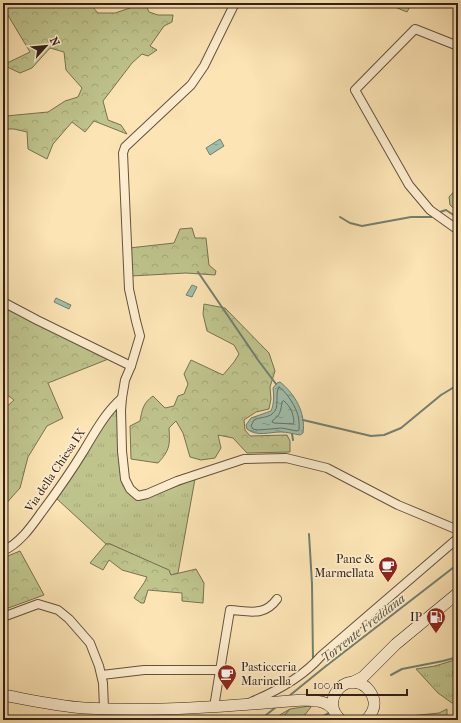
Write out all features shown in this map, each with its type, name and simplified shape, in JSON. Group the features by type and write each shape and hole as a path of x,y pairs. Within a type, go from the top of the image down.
{"main road":[{"path":"303,700 338,689 363,677 396,644 458,593"},
{"path":"371,693 373,675 380,661"},
{"path":"351,683 360,684 371,693 374,701 375,715 370,716 366,720"},
{"path":"333,709 333,701 338,689"},
{"path":"3,695 66,706 104,708 214,707 272,701 303,700 322,702 330,706 341,720"}],"street":[{"path":"235,3 204,66 191,85 125,147 123,153 130,289 140,336 132,366 125,380 121,410 122,451 126,479 130,489 138,496 147,494 177,481 244,459 286,458 327,468 398,505 458,530"},
{"path":"458,46 414,29 355,90 409,184 430,210 458,230"},
{"path":"3,302 132,366"},
{"name":"Via della Chiesa IX","path":"3,551 25,536 74,465 100,423 111,408 122,398"},
{"path":"272,701 281,688 312,666 458,538"},
{"path":"214,707 230,610 259,612 269,608 277,599"},
{"path":"3,617 38,604 58,610 69,619 90,643 102,675 104,708"},
{"path":"102,675 144,670 221,670"}],"green space":[{"path":"3,3 89,3 98,13 115,13 145,3 149,12 158,15 173,15 172,22 164,26 150,46 157,50 148,56 142,54 132,63 103,101 108,120 121,125 127,134 94,121 85,132 72,122 53,144 47,159 28,149 27,132 14,129 3,129 3,111 6,116 48,112 65,101 78,97 82,88 66,70 64,52 50,48 32,68 20,73 3,65 30,52 3,7"},
{"path":"385,3 412,3 407,12"},
{"path":"458,187 458,212 450,205 449,197"},
{"path":"192,228 195,238 206,238 209,265 216,271 215,275 186,273 131,276 129,248 174,243 180,229"},
{"path":"3,304 111,358 48,383 63,418 47,426 28,457 20,488 3,507 3,410 14,400 6,394 3,395"},
{"path":"204,304 225,308 269,353 275,371 270,387 271,399 269,409 256,412 244,420 245,430 250,436 287,435 290,441 290,452 247,453 233,438 218,435 221,448 215,458 201,460 190,457 183,433 176,421 169,428 167,451 158,463 131,459 130,426 140,421 141,413 147,401 153,396 165,408 174,406 178,396 184,394 188,384 184,374 191,360 223,375 239,354 234,345 207,331 203,314"},
{"path":"114,410 118,413 124,482 142,499 195,479 178,573 171,575 168,570 110,544 106,544 57,499 90,444"},
{"path":"106,544 110,544 169,570 171,575 196,569 204,583 203,603 182,601 182,593 148,590 144,603 141,603 134,598 147,577 122,570 109,560 103,570 90,563"},
{"path":"20,551 44,595 3,610 3,558"},
{"path":"458,659 458,670 453,671 456,702 452,703 438,693 416,669 435,666"},
{"path":"458,670 458,701 456,702 453,671"},
{"path":"311,707 304,716 314,716 315,720 280,720 290,709"},
{"path":"290,709 280,720 271,720"},
{"path":"447,709 447,720 401,720 400,717 439,713"}],"water":[{"path":"220,139 224,146 210,155 206,148"},
{"path":"192,285 197,287 192,297 186,295"},
{"path":"56,298 71,305 69,309 54,302"},
{"path":"280,382 295,398 298,404 303,418 303,433 300,435 281,432 263,434 255,433 247,429 246,425 251,418 271,411 274,400 273,388"}],"waterway":[{"path":"440,212 446,210 458,218"},
{"path":"340,217 350,223 362,226 411,217 432,217"},
{"path":"198,272 276,384"},
{"path":"303,420 371,436 384,435 401,428 441,395 456,386"},
{"path":"292,434 293,440"},
{"path":"309,534 312,584 313,660"},
{"name":"Torrente Freddana","path":"289,696 458,564"},
{"path":"391,675 402,669 458,657"},
{"name":"Torrente Freddana","path":"260,720 276,707"},
{"path":"316,720 329,713"}],"place":[{"name":"Pane & Marmellata","path":"388,583"},
{"name":"IP","path":"436,634"},
{"name":"Pasticceria Marinella","path":"227,691"}]}
